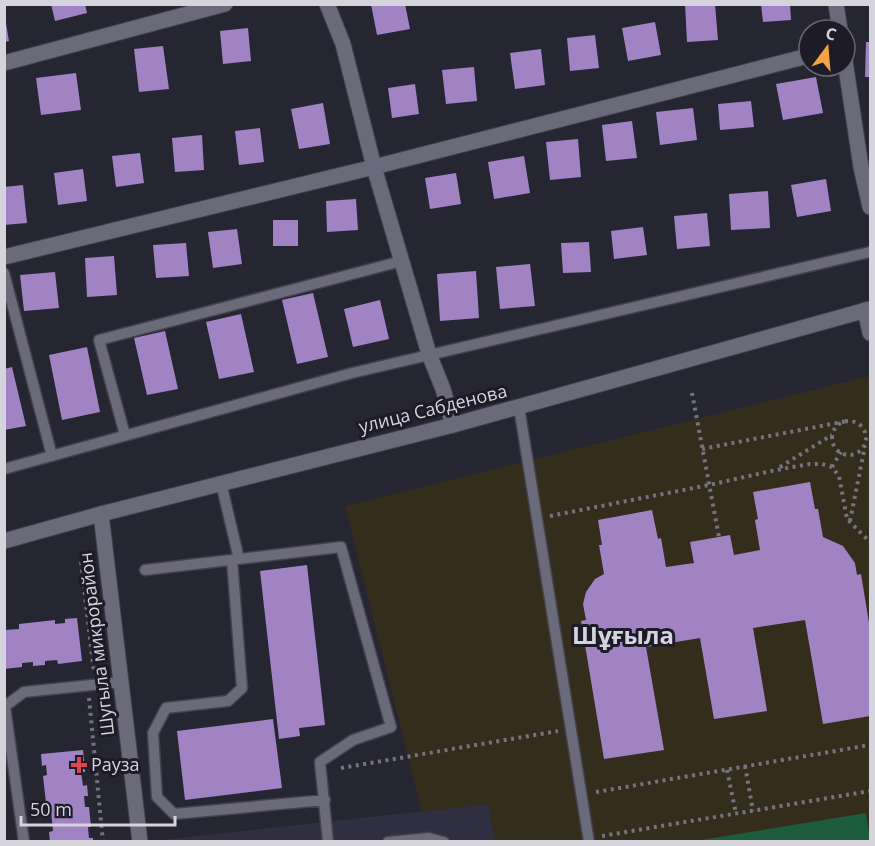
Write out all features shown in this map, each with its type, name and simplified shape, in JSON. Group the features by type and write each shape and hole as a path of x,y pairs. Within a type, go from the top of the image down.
{"street":[{"path":"4,63 225,4"},
{"path":"327,4 343,44 374,167 429,354 443,389 453,425"},
{"path":"4,257 374,167 797,59"},
{"path":"848,78 866,166 870,207"},
{"path":"868,310 870,333"},
{"name":"улица Сабденова","path":"4,541 101,514 453,425 868,310"},
{"name":"Шугыла микрорайон","path":"101,514 141,842"}],"lane":[{"path":"4,469 352,373 870,252"},
{"path":"125,435 99,340 402,261"},
{"path":"4,273 52,456"},
{"path":"519,407 589,840"},
{"path":"221,483 235,559 242,688 228,701 166,708 153,733 157,796 174,814 324,800"},
{"path":"145,570 341,547 391,728 353,740 320,762 328,842"},
{"path":"24,842 5,707 24,692 121,682"},
{"path":"388,842 429,838 444,842"}],"path":[{"path":"692,393 719,537"},
{"path":"702,448 847,421 857,423 865,432 865,443 849,522"},
{"path":"776,470 833,435 838,426 847,421"},
{"path":"833,435 834,445 842,452 853,454 865,443"},
{"path":"832,467 842,452"},
{"path":"537,518 776,470 822,464 832,467 839,476 847,519 870,542"},
{"path":"81,562 103,842"},
{"path":"321,771 571,729"},
{"path":"581,795 870,745"},
{"path":"745,766 753,811"},
{"path":"727,770 736,814"},
{"path":"589,840 870,791"}],"shaded area":[{"path":"870,376 870,841 495,841 489,804 422,812 345,506"},
{"path":"489,804 495,841 161,842 161,840"}],"green space":[{"path":"866,813 870,841 695,841"}],"building":[{"path":"51,4 85,4 87,13 55,21"},
{"path":"371,4 405,4 410,29 377,35"},
{"path":"685,4 715,4 718,40 687,42"},
{"path":"761,4 790,4 791,20 763,22"},
{"path":"655,22 661,55 628,61 622,28"},
{"path":"6,23 9,41 4,42 4,24"},
{"path":"248,28 251,61 223,64 220,31"},
{"path":"595,35 599,68 570,71 567,38"},
{"path":"866,42 870,42 870,77 865,77"},
{"path":"163,46 169,89 139,92 134,49"},
{"path":"541,49 545,85 515,89 510,53"},
{"path":"474,67 477,101 446,104 442,70"},
{"path":"76,73 81,110 41,115 36,78"},
{"path":"816,78 823,113 783,120 776,84"},
{"path":"415,84 419,114 392,118 388,88"},
{"path":"751,101 754,127 720,130 718,104"},
{"path":"323,103 330,144 299,149 291,109"},
{"path":"693,108 697,140 660,145 656,112"},
{"path":"632,121 637,158 606,161 602,125"},
{"path":"260,128 264,162 239,165 235,131"},
{"path":"202,135 204,170 175,172 172,138"},
{"path":"578,139 581,177 550,180 546,142"},
{"path":"140,153 144,183 116,187 112,156"},
{"path":"524,156 530,193 494,199 488,162"},
{"path":"83,169 87,201 58,205 54,173"},
{"path":"456,173 461,204 430,209 425,178"},
{"path":"826,179 831,211 797,217 791,185"},
{"path":"23,185 27,223 4,225 4,187"},
{"path":"768,191 770,228 731,230 729,194"},
{"path":"356,199 358,230 327,232 326,201"},
{"path":"707,213 710,246 677,249 674,216"},
{"path":"273,220 298,220 298,246 273,246"},
{"path":"643,227 647,255 614,259 611,231"},
{"path":"237,229 242,264 213,268 208,232"},
{"path":"589,242 591,272 563,273 561,243"},
{"path":"186,243 189,276 156,278 153,245"},
{"path":"114,256 117,295 87,297 85,258"},
{"path":"530,264 535,306 500,309 496,267"},
{"path":"476,271 479,318 440,321 437,274"},
{"path":"55,272 59,308 24,311 20,275"},
{"path":"313,293 328,357 297,364 282,300"},
{"path":"380,300 389,339 353,347 344,309"},
{"path":"241,314 254,372 219,379 206,322"},
{"path":"165,331 178,389 147,395 134,338"},
{"path":"87,347 100,412 62,420 49,355"},
{"path":"12,367 26,426 4,430 4,369"},
{"path":"810,482 823,537 843,546 855,563 857,575 861,574 870,629 870,716 823,724 805,620 753,628 767,711 714,719 700,638 646,647 664,750 604,759 581,621 586,620 583,604 586,592 595,579 604,574 598,520 652,510 658,539 661,538 666,567 694,563 690,542 730,535 734,555 760,550 753,492"},
{"path":"307,565 325,725 299,728 300,736 279,739 260,571"},
{"path":"77,618 82,661 58,664 57,660 45,661 45,665 33,666 33,662 22,663 22,667 4,669 4,630 19,629 19,624 55,620 55,624 65,623 65,619"},
{"path":"273,719 282,788 185,800 177,731"},
{"path":"83,750 85,772 81,772 83,786 87,785 88,796 84,796 85,807 89,807 91,827 88,827 89,838 93,838 93,842 50,842 49,832 53,831 51,811 47,812 43,776 47,775 46,765 42,766 41,754"}],"place":[{"name":"Рауза","path":"79,765"}],"district":[{"name":"Шұғыла","path":"623,636"}]}
